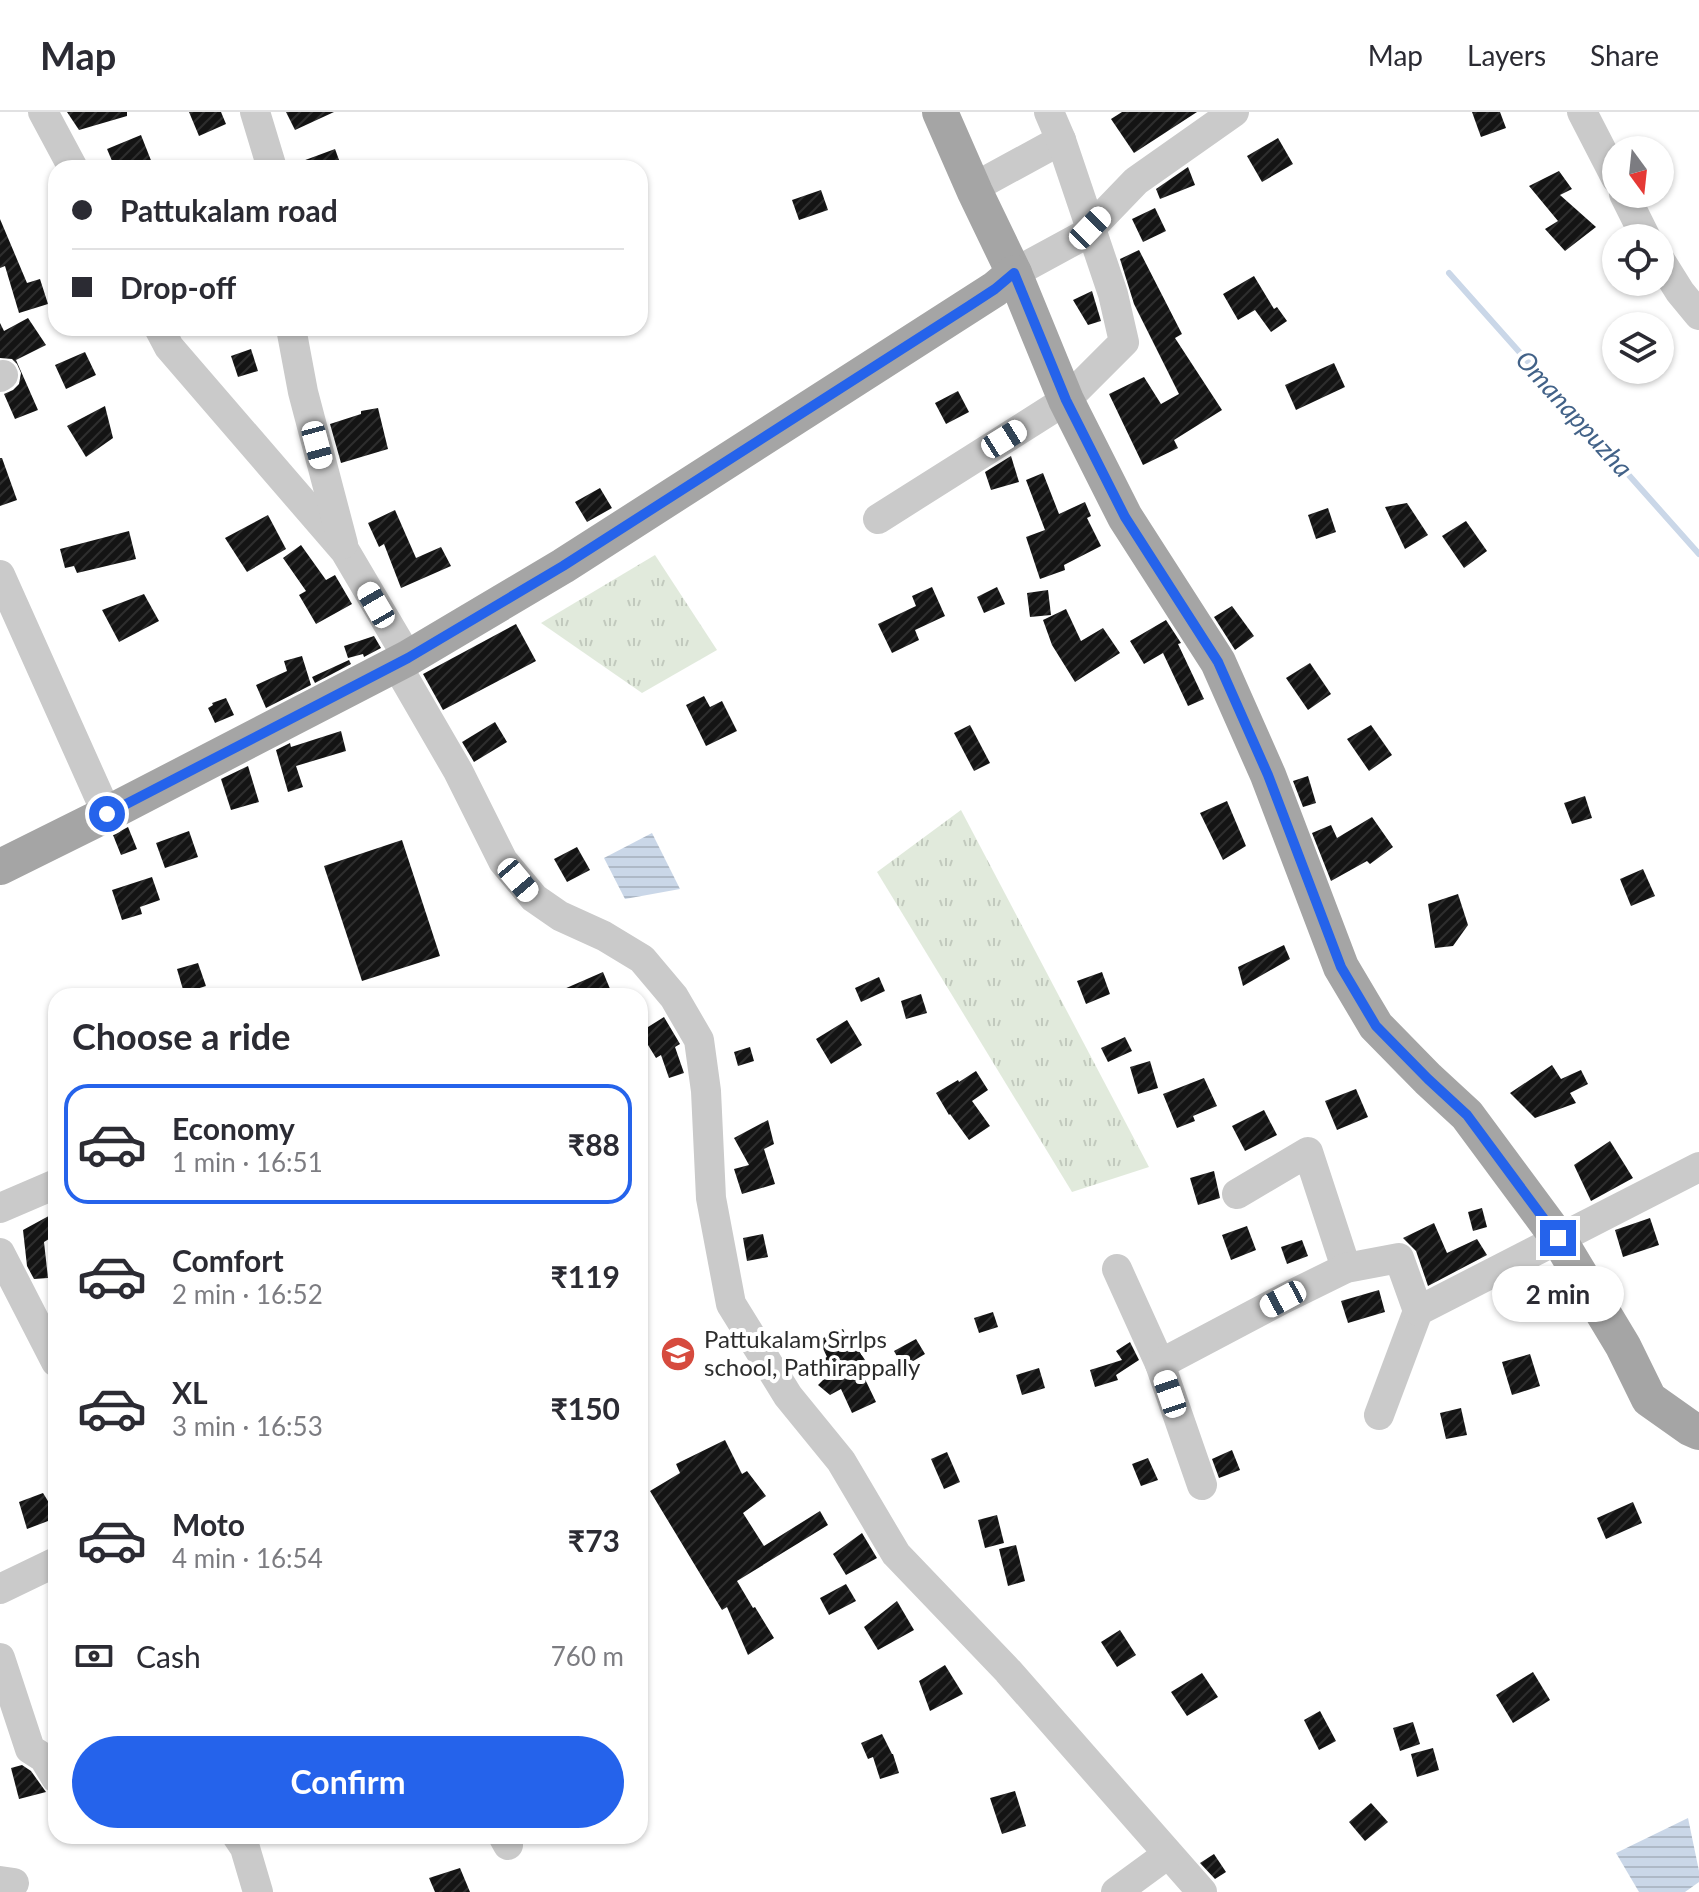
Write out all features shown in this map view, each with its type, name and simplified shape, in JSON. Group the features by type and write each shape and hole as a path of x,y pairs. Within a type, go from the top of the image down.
{"main road":[{"path":"940,112 1014,273 1066,400 1125,517 1218,662 1268,775 1341,967 1376,1026 1467,1115 1558,1238 1623,1346 1649,1399 1699,1432"},
{"path":"0,867 402,661 563,566 995,289 1014,273"}],"street":[{"path":"43,112 69,160"},
{"path":"255,112 270,160"},
{"path":"878,519 1066,400 1124,342 1113,294 1049,112"},
{"path":"1014,273 1084,235 1136,181 1234,112"},
{"path":"1582,112 1602,151"},
{"path":"973,188 1061,140"},
{"path":"1674,282 1699,315"},
{"path":"163,336 169,347 345,551"},
{"path":"292,336 303,392 345,551 503,861 534,898 560,916 604,936 642,959 674,997 699,1040 706,1091 711,1198 731,1304 788,1396 841,1461 896,1554 1008,1671 1202,1892"},
{"path":"0,575 107,814"},
{"path":"1237,1194 1308,1152 1346,1268"},
{"path":"1418,1311 1699,1167"},
{"path":"0,1208 48,1187"},
{"path":"0,1253 48,1346"},
{"path":"1160,1364 1346,1268 1399,1258 1418,1311 1379,1415"},
{"path":"1117,1269 1160,1364 1202,1485"},
{"path":"0,1589 48,1566"},
{"path":"0,1658 30,1749 44,1758 48,1765"},
{"path":"242,1844 258,1892"},
{"path":"1116,1892 1168,1854"}],"green space":[{"path":"655,555 717,650 642,693 541,623"},
{"path":"961,810 1149,1167 1072,1192 877,872"}],"water":[{"path":"652,833 680,889 625,899 604,858"},
{"path":"1688,1818 1699,1882 1685,1892 1639,1892 1616,1853"}],"building":[{"path":"67,112 127,112 127,116 79,130"},
{"path":"189,112 221,112 226,124 199,136"},
{"path":"286,112 334,112 295,130"},
{"path":"1122,112 1197,112 1134,153 1111,119"},
{"path":"1472,112 1500,112 1506,128 1481,137"},
{"path":"141,135 151,160 112,160 107,149"},
{"path":"1278,138 1293,164 1262,182 1247,156"},
{"path":"335,149 339,160 305,160"},
{"path":"1188,167 1195,185 1160,199 1156,189"},
{"path":"1559,171 1572,189 1560,195 1596,227 1565,251 1545,229 1558,221 1529,186"},
{"path":"821,190 828,210 799,220 792,200"},
{"path":"1155,208 1166,231 1143,242 1132,219"},
{"path":"0,219 27,283 40,279 48,304 19,313 5,266 0,268"},
{"path":"1139,250 1182,334 1175,338 1222,410 1174,440 1178,448 1143,465 1109,394 1144,377 1161,404 1179,394 1134,304 1120,259"},
{"path":"1254,276 1274,309 1277,307 1287,321 1271,332 1255,310 1238,320 1223,294"},
{"path":"1092,291 1101,321 1088,325 1073,300"},
{"path":"28,318 46,345 16,360 38,410 15,419 4,394 19,384 21,373 12,359 0,358 0,323 4,331"},
{"path":"251,349 258,371 238,377 231,356"},
{"path":"85,352 96,375 66,389 55,365"},
{"path":"1334,363 1345,387 1296,410 1285,385"},
{"path":"958,391 969,412 946,424 935,403"},
{"path":"105,406 113,438 86,457 67,426"},
{"path":"378,408 388,449 341,463 330,424 361,414 361,411"},
{"path":"1011,456 1019,482 991,490 985,472"},
{"path":"0,458 17,500 0,506"},
{"path":"1043,473 1059,514 1085,502 1091,516 1087,518 1101,546 1064,565 1065,570 1040,579 1026,537 1045,530 1026,480"},
{"path":"600,488 612,508 587,522 575,502"},
{"path":"1407,503 1428,535 1405,549 1385,507"},
{"path":"1328,508 1336,532 1316,539 1308,515"},
{"path":"395,510 416,558 441,547 451,566 401,588 384,544 379,547 368,523"},
{"path":"268,515 286,549 247,572 225,538"},
{"path":"1466,521 1487,551 1464,568 1442,536"},
{"path":"129,531 136,559 77,573 74,566 65,568 60,549"},
{"path":"301,545 326,580 335,575 352,604 316,624 299,595 306,591 283,558"},
{"path":"932,587 945,616 915,630 919,640 892,653 878,624 916,606 912,596"},
{"path":"997,587 1005,604 984,613 977,597"},
{"path":"1048,590 1051,615 1030,617 1027,593"},
{"path":"144,594 159,621 119,642 102,610"},
{"path":"1232,606 1254,636 1235,650 1214,617"},
{"path":"1066,609 1081,641 1103,628 1120,653 1075,682 1052,645 1043,620"},
{"path":"1166,620 1181,643 1178,644 1204,699 1188,706 1163,653 1144,664 1130,641"},
{"path":"516,624 536,661 443,710 423,674"},
{"path":"374,636 381,648 364,657 363,654 348,658 344,646"},
{"path":"302,656 311,685 266,708 256,685 287,671 284,661"},
{"path":"349,660 351,664 315,683 312,677"},
{"path":"1310,663 1331,694 1308,710 1286,678"},
{"path":"704,696 710,707 722,701 737,731 706,746 686,705"},
{"path":"226,698 234,715 215,723 208,708 212,703"},
{"path":"495,722 507,742 474,762 462,742"},
{"path":"970,725 990,763 974,771 954,733"},
{"path":"1371,725 1392,755 1369,771 1347,739"},
{"path":"341,731 346,751 296,766 303,787 288,792 276,750 290,743 291,747"},
{"path":"248,766 259,802 231,810 221,779"},
{"path":"1308,776 1316,803 1303,807 1293,781"},
{"path":"1585,796 1592,818 1572,824 1564,803"},
{"path":"1227,801 1246,846 1223,860 1200,813"},
{"path":"1372,817 1393,847 1370,864 1367,861 1331,881 1312,833 1331,825 1337,838"},
{"path":"128,827 137,849 121,855 113,835"},
{"path":"189,831 198,857 165,868 156,843"},
{"path":"402,840 440,956 362,981 324,866"},
{"path":"577,847 590,870 567,882 554,859"},
{"path":"1643,869 1655,896 1631,906 1620,879"},
{"path":"152,877 160,900 140,907 142,914 122,920 112,890"},
{"path":"1458,894 1468,925 1453,946 1435,948 1428,904"},
{"path":"1284,945 1290,959 1243,986 1238,967"},
{"path":"198,963 206,986 183,988 177,969"},
{"path":"603,972 610,988 566,988"},
{"path":"1102,972 1110,994 1086,1004 1077,981"},
{"path":"879,977 885,991 861,1002 855,988"},
{"path":"921,994 927,1013 906,1019 901,1001"},
{"path":"664,1017 680,1044 675,1047 684,1073 669,1078 661,1055 656,1058 648,1045 648,1027"},
{"path":"847,1020 862,1045 831,1064 816,1039"},
{"path":"1125,1037 1132,1051 1108,1062 1101,1048"},
{"path":"750,1047 754,1061 738,1066 734,1052"},
{"path":"1150,1061 1158,1088 1138,1094 1130,1067"},
{"path":"1552,1065 1561,1079 1581,1070 1588,1084 1570,1093 1576,1103 1535,1118 1510,1093"},
{"path":"976,1071 988,1090 972,1101 990,1126 969,1140 936,1093"},
{"path":"1204,1078 1217,1106 1193,1116 1195,1121 1177,1128 1163,1094"},
{"path":"1356,1089 1368,1117 1337,1130 1325,1101"},
{"path":"1264,1110 1277,1135 1245,1151 1232,1126"},
{"path":"768,1120 774,1144 764,1149 775,1184 742,1194 734,1169 749,1165 734,1138"},
{"path":"1610,1141 1633,1178 1591,1201 1574,1165"},
{"path":"1214,1171 1220,1198 1198,1205 1190,1178"},
{"path":"1482,1208 1487,1227 1473,1231 1468,1212"},
{"path":"48,1216 48,1240 44,1242 48,1278 34,1279 27,1266 23,1230"},
{"path":"1650,1218 1659,1245 1623,1257 1615,1230"},
{"path":"1434,1223 1447,1253 1477,1239 1487,1255 1428,1286 1416,1251 1403,1238"},
{"path":"1247,1226 1256,1250 1231,1260 1222,1235"},
{"path":"763,1234 768,1257 747,1261 743,1238"},
{"path":"1302,1240 1308,1256 1287,1264 1281,1247"},
{"path":"1542,1282 1550,1313 1521,1320 1514,1289"},
{"path":"1379,1290 1385,1312 1348,1323 1341,1301"},
{"path":"993,1312 998,1327 979,1333 974,1318"},
{"path":"843,1329 851,1347 855,1345 873,1372 864,1377 876,1402 852,1413 841,1389 830,1395 818,1385 824,1379 814,1363 827,1357 819,1340"},
{"path":"916,1339 925,1354 903,1367 894,1351"},
{"path":"1130,1342 1139,1360 1116,1375 1118,1380 1095,1387 1090,1370 1122,1360 1116,1351"},
{"path":"1530,1354 1540,1386 1512,1395 1502,1362"},
{"path":"1039,1368 1045,1388 1022,1395 1016,1375"},
{"path":"1461,1408 1467,1435 1446,1439 1440,1413"},
{"path":"725,1440 742,1474 747,1471 766,1496 743,1513 764,1546 820,1511 828,1525 737,1581 774,1638 748,1655 727,1607 722,1610 650,1491 680,1473 676,1464"},
{"path":"1232,1450 1240,1470 1219,1478 1212,1459"},
{"path":"947,1452 960,1482 944,1489 931,1459"},
{"path":"1148,1458 1158,1480 1141,1486 1132,1464"},
{"path":"43,1493 48,1501 48,1521 27,1529 19,1502"},
{"path":"1633,1502 1642,1523 1606,1539 1597,1518"},
{"path":"997,1515 1004,1543 985,1548 978,1520"},
{"path":"862,1533 877,1558 846,1575 833,1554"},
{"path":"1016,1545 1025,1581 1008,1586 999,1549"},
{"path":"846,1584 856,1601 829,1615 820,1598"},
{"path":"897,1601 914,1630 878,1650 864,1627"},
{"path":"1120,1630 1136,1655 1117,1667 1101,1642"},
{"path":"945,1665 963,1694 930,1711 919,1681"},
{"path":"1533,1672 1550,1700 1513,1723 1496,1695"},
{"path":"1202,1673 1218,1697 1187,1716 1171,1692"},
{"path":"1320,1711 1336,1741 1319,1750 1304,1720"},
{"path":"1413,1722 1420,1744 1400,1751 1393,1728"},
{"path":"882,1734 899,1773 880,1779 873,1757 868,1759 861,1743"},
{"path":"1433,1748 1439,1770 1417,1777 1411,1754"},
{"path":"22,1765 31,1771 46,1792 19,1799 11,1768"},
{"path":"1015,1791 1026,1826 1002,1834 990,1798"},
{"path":"1371,1803 1388,1822 1365,1841 1349,1822"},
{"path":"1214,1854 1226,1872 1215,1879 1200,1863"},
{"path":"460,1868 470,1892 435,1892 429,1878"}],"waterway":[{"name":"Omanappuzha","path":"1449,273 1699,554"}],"place":[{"name":"Pattukalam Srrlps school, Pathirappally","path":"678,1354"}],"route":[{"path":"107,814 408,658 563,566 969,306 1014,273 1066,400 1125,517 1218,662 1268,775 1341,967 1376,1026 1467,1115 1558,1238"}]}
